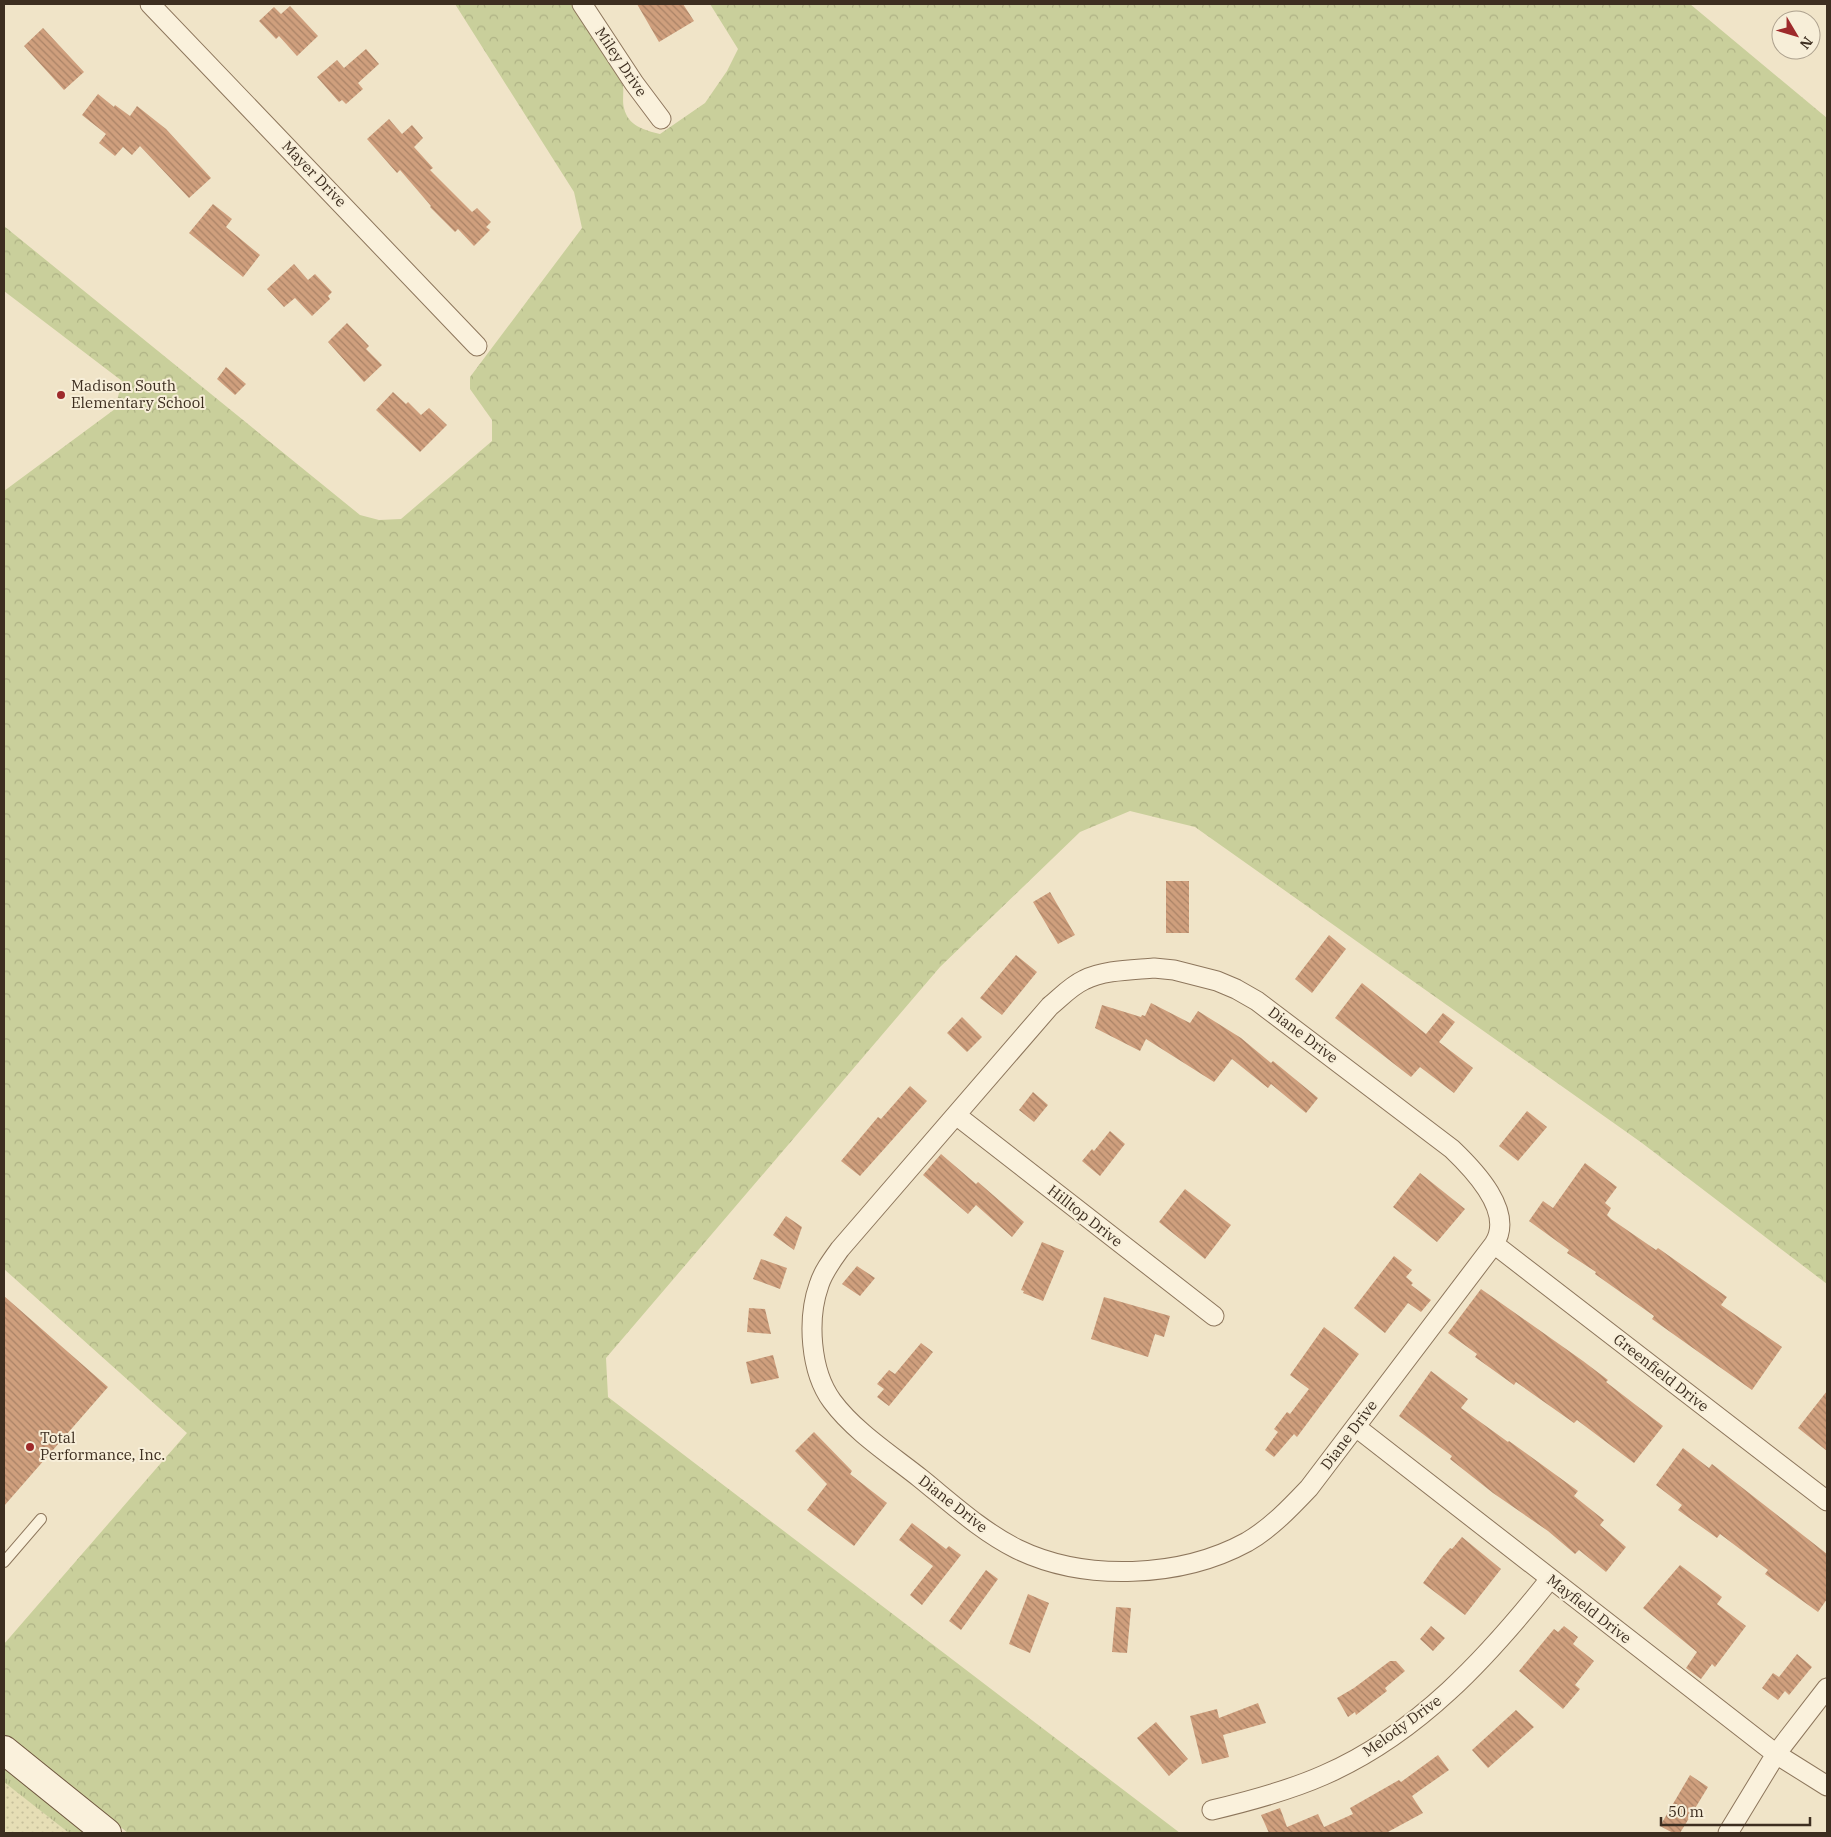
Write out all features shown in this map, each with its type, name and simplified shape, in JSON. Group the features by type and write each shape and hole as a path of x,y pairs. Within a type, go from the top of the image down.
{"main road":[{"path":"4,1750 107,1833"}],"street":[{"name":"Mayer Drive","path":"150,4 477,346"},
{"name":"Miley Drive","path":"582,4 634,83 661,119"},
{"name":"Diane Drive","path":"1154,968 1196,975 1236,989 1257,1001 1452,1149 1466,1163 1490,1194 1498,1212 1500,1229 1494,1244 1309,1488 1267,1528 1225,1553 1174,1568 1148,1570 1094,1569 1041,1558 1017,1549 988,1532 867,1436 845,1416 831,1400 823,1383 812,1344 811,1324 814,1302 819,1283 828,1266 840,1249 956,1115 1050,1006 1068,990 1086,979 1130,970 1154,968"},
{"name":"Hilltop Drive","path":"956,1115 1214,1316"},
{"name":"Greenfield Drive","path":"1494,1244 1827,1501"},
{"name":"Mayfield Drive","path":"1356,1427 1776,1754 1827,1786"},
{"name":"Melody Drive","path":"1212,1810 1269,1796 1296,1787 1350,1763 1377,1748 1444,1697 1472,1670 1511,1627 1550,1578"},
{"path":"1728,1833 1776,1754 1827,1688"}],"lane":[{"path":"4,1562 41,1519"}],"shaded area":[{"path":"4,1782 14,1789 69,1833 4,1833"}],"green space":[{"path":"455,4 571,4 623,85 623,105 629,119 643,129 660,134 705,103 727,71 738,49 710,4 1690,4 1827,118 1827,1284 1642,1143 1195,827 1130,811 1080,832 940,967 606,1358 608,1397 1180,1833 128,1833 4,1734 4,1644 187,1433 4,1269 4,491 115,409 122,381 4,291 4,226 360,515 379,520 401,519 492,441 492,420 470,389 470,377 582,228 574,192"},
{"path":"4,1766 91,1833 69,1833 4,1782"}],"building":[{"path":"637,4 683,4 694,21 659,42"},
{"path":"290,6 318,36 297,56 279,36 276,39 259,21 274,7 281,14"},
{"path":"43,28 84,72 64,90 24,46"},
{"path":"366,49 379,64 358,83 363,89 346,104 342,100 339,102 317,77 337,60 344,68"},
{"path":"98,94 114,107 115,105 130,116 137,106 166,129 211,178 189,198 140,146 132,155 123,147 115,156 99,143 106,134 82,115"},
{"path":"389,119 402,134 412,125 423,138 414,147 433,168 430,170 472,212 477,208 491,222 486,227 490,230 474,246 458,229 455,232 430,207 400,170 397,173 367,139"},
{"path":"213,204 232,219 226,227 260,255 243,277 189,233"},
{"path":"294,264 308,280 315,274 332,292 328,296 330,299 312,316 295,298 284,307 267,289"},
{"path":"347,323 369,346 366,349 382,365 364,382 328,342"},
{"path":"226,367 246,384 235,395 217,379"},
{"path":"393,392 406,404 408,402 421,415 429,408 447,425 420,452 376,410"},
{"path":"1166,881 1189,881 1189,933 1166,933"},
{"path":"1050,892 1075,935 1058,944 1033,902"},
{"path":"1329,935 1346,949 1312,993 1295,979"},
{"path":"1016,955 1037,972 1002,1015 980,998"},
{"path":"1362,983 1426,1034 1443,1013 1455,1022 1439,1042 1473,1068 1454,1093 1420,1067 1411,1077 1335,1018"},
{"path":"1151,1003 1190,1023 1198,1011 1241,1038 1271,1063 1273,1061 1318,1098 1306,1113 1271,1084 1268,1088 1232,1059 1214,1082 1146,1039 1140,1051 1095,1028 1102,1005 1141,1017 1142,1015 1145,1016"},
{"path":"962,1017 982,1037 967,1052 947,1033"},
{"path":"910,1086 927,1101 860,1176 841,1161 878,1117 881,1119"},
{"path":"1033,1092 1048,1105 1034,1122 1019,1110"},
{"path":"1527,1111 1547,1127 1518,1161 1499,1146"},
{"path":"1110,1131 1125,1144 1100,1176 1082,1161 1092,1149 1094,1151"},
{"path":"941,1154 976,1184 978,1182 1024,1222 1012,1237 976,1205 968,1214 923,1175"},
{"path":"1585,1163 1617,1187 1605,1203 1611,1208 1607,1215 1611,1219 1656,1250 1658,1248 1727,1297 1721,1305 1782,1347 1752,1390 1652,1319 1654,1316 1595,1274 1596,1272 1567,1253 1569,1250 1529,1221 1543,1201 1553,1208"},
{"path":"1420,1173 1465,1209 1437,1242 1393,1207"},
{"path":"1185,1189 1231,1225 1205,1259 1159,1222"},
{"path":"786,1216 802,1227 794,1250 773,1235"},
{"path":"1042,1242 1064,1251 1043,1301 1023,1293 1024,1291 1021,1290"},
{"path":"1394,1256 1412,1270 1406,1277 1413,1283 1411,1285 1431,1300 1421,1312 1408,1303 1385,1333 1354,1308"},
{"path":"761,1259 787,1268 780,1289 753,1279"},
{"path":"857,1266 875,1278 860,1296 842,1284"},
{"path":"1481,1289 1583,1361 1608,1380 1606,1382 1663,1426 1634,1463 1577,1420 1574,1423 1516,1382 1514,1385 1475,1357 1477,1354 1448,1333"},
{"name":"Total Performance, Inc.","path":"4,1296 108,1387 4,1506"},
{"path":"1104,1297 1170,1316 1164,1337 1155,1334 1148,1357 1091,1339"},
{"path":"749,1308 765,1309 771,1334 747,1332"},
{"path":"1324,1327 1359,1354 1297,1437 1294,1434 1274,1457 1265,1450 1278,1432 1274,1429 1287,1412 1290,1414 1309,1389 1290,1375"},
{"path":"921,1343 933,1352 889,1406 877,1397 884,1389 877,1384 889,1370 895,1374"},
{"path":"773,1355 779,1378 751,1384 746,1362"},
{"path":"1431,1371 1468,1399 1461,1408 1578,1491 1574,1496 1604,1520 1600,1525 1626,1547 1606,1572 1579,1550 1575,1554 1548,1531 1493,1493 1450,1459 1452,1456 1399,1416"},
{"path":"1827,1391 1827,1451 1798,1428"},
{"path":"814,1432 852,1471 850,1474 887,1503 854,1546 807,1510 827,1484 795,1451"},
{"path":"1683,1448 1709,1468 1712,1464 1827,1554 1827,1599 1818,1612 1765,1574 1768,1570 1720,1534 1717,1538 1678,1510 1682,1505 1656,1485"},
{"path":"912,1523 946,1549 949,1546 961,1555 922,1605 910,1595 933,1566 899,1540"},
{"path":"1462,1537 1501,1569 1465,1615 1423,1583 1442,1557"},
{"path":"1680,1565 1722,1597 1717,1604 1746,1626 1715,1667 1712,1664 1701,1679 1686,1668 1697,1652 1643,1608"},
{"path":"986,1570 998,1579 961,1630 949,1621"},
{"path":"1028,1594 1049,1603 1030,1653 1009,1644"},
{"path":"1116,1607 1131,1608 1127,1653 1112,1652"},
{"path":"1431,1626 1445,1638 1433,1651 1420,1639"},
{"path":"1564,1626 1578,1637 1573,1644 1594,1661 1575,1685 1580,1689 1563,1709 1519,1671 1554,1629 1558,1632"},
{"path":"1797,1654 1812,1667 1789,1695 1785,1691 1778,1700 1762,1688 1773,1673 1779,1677"},
{"path":"1390,1661 1396,1661 1405,1671 1385,1688 1387,1691 1356,1715 1355,1712 1348,1717 1337,1698 1354,1688"},
{"path":"1258,1703 1266,1723 1223,1735 1229,1757 1202,1764 1190,1716 1217,1709 1219,1718"},
{"path":"1516,1710 1534,1727 1488,1768 1472,1750"},
{"path":"1156,1722 1188,1759 1169,1776 1137,1738"},
{"path":"1438,1755 1449,1770 1412,1796 1423,1813 1386,1833 1269,1833 1261,1815 1280,1808 1287,1827 1318,1814 1324,1827 1353,1814 1350,1808 1399,1780 1401,1782"},
{"path":"1690,1775 1708,1787 1680,1833 1673,1833 1660,1826"}],"place":[{"name":"Madison South Elementary School","path":"61,395"},
{"name":"Total Performance, Inc.","path":"30,1447"}]}
